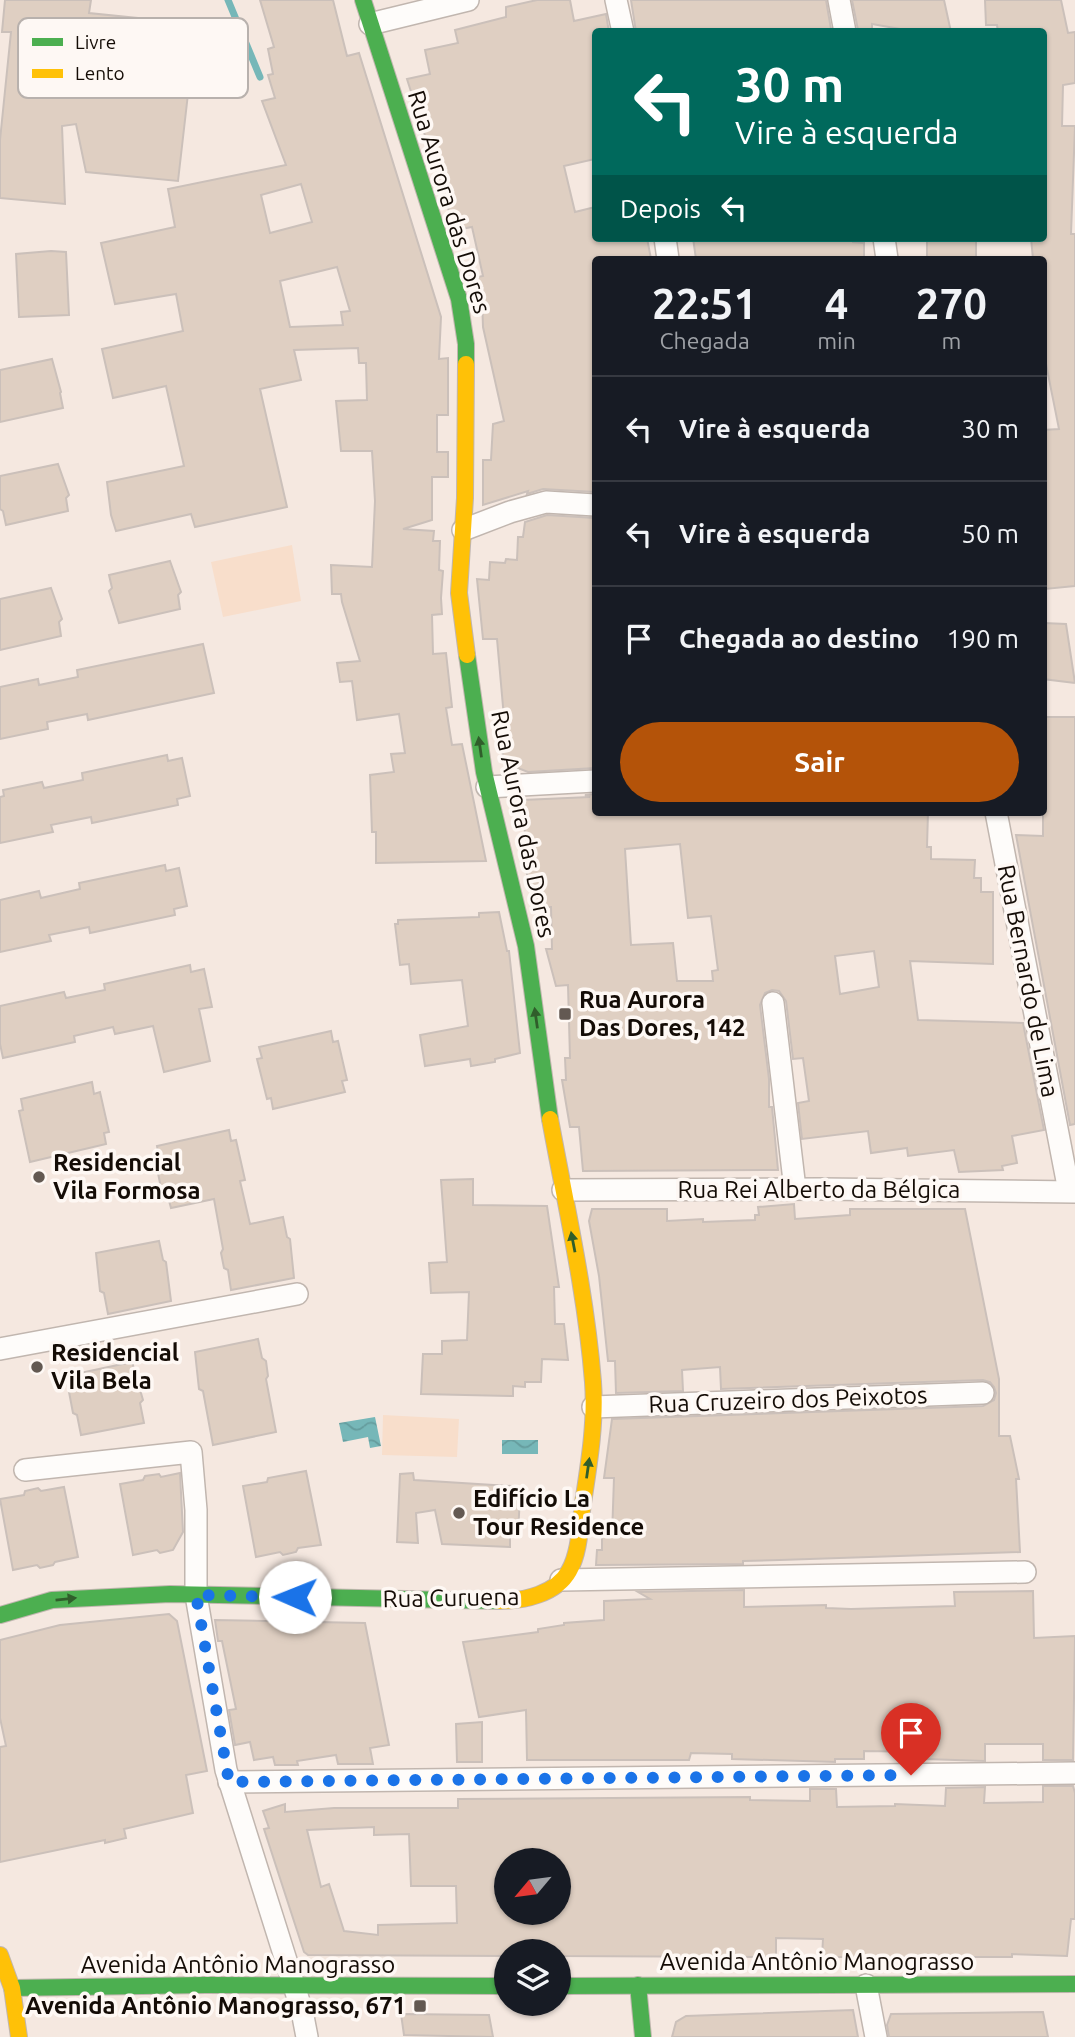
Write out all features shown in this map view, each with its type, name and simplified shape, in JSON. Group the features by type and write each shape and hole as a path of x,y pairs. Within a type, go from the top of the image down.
{"main road":[{"name":"Rua Aurora das Dores","path":"363,0 459,299 464,325 466,344 460,593 466,651 487,787 526,946 546,1096 581,1285 593,1384 590,1456 576,1550 569,1572 561,1580"},
{"name":"Rua Curuena","path":"0,1615 63,1599 196,1595 517,1601 553,1588 561,1580"},
{"path":"0,1955 12,1989 19,2037"},
{"name":"Avenida Antônio Manograsso","path":"571,1986 1075,1984"},
{"name":"Avenida Antônio Manograsso","path":"12,1989 206,1985 494,1986"},
{"path":"638,1985 643,2037"}],"street":[{"path":"370,24 468,0"},
{"path":"616,0 621,28"},
{"path":"839,0 844,28"},
{"path":"463,530 546,502 592,505"},
{"path":"487,787 592,781"},
{"name":"Rua Bernardo de Lima","path":"997,816 1072,1191"},
{"path":"773,1003 795,1189"},
{"name":"Rua Rei Alberto da Bélgica","path":"563,1190 1072,1191"},
{"path":"0,1349 297,1294"},
{"name":"Rua Cruzeiro dos Peixotos","path":"593,1407 983,1393"},
{"path":"25,1470 191,1452 196,1510 196,1595 229,1782 294,1987 307,2037"},
{"name":"Rua Curuena","path":"561,1580 1025,1572"},
{"path":"229,1782 1075,1773"},
{"path":"866,1985 876,2037"}],"shaded area":[{"path":"292,545 301,601 223,617 211,562"},
{"path":"383,1415 459,1419 457,1457 382,1455"}],"water":[{"path":"375,1417 381,1446 370,1448 368,1437 343,1442 339,1423"},
{"path":"502,1440 538,1440 538,1454 502,1454"}],"building":[{"path":"5,0 91,0 89,13 138,18 18,18 18,98 188,98 178,181 86,172 76,124 62,126 65,204 0,198 0,140 11,32 2,32"},
{"path":"260,0 333,0 347,56 359,53 441,317 439,359 448,358 448,415 437,415 437,452 448,452 448,477 432,477 432,520 403,529 434,531 433,541 440,541 439,570 443,571 442,614 432,615 433,654 446,653 452,707 446,708 452,745 462,744 486,861 376,863 376,832 372,832 370,775 394,772 391,754 405,753 399,714 357,720 352,681 340,682 337,663 360,661 341,594 332,594 331,565 372,567 375,501 372,451 341,451 336,401 367,400 366,363 359,363 358,348 294,350 301,380 260,389 287,507 195,527 191,514 116,531 111,515 107,482 184,466 166,386 113,398 102,349 183,331 176,294 115,304 101,243 175,227 168,189 286,165 262,101 275,98 268,75 273,74 268,49 274,47","holes":["301,184 312,222 270,233 261,195","337,267 350,311 341,312 343,325 290,327 280,281"]},
{"path":"537,0 570,0 574,21 606,14 608,28 592,28 592,160 564,166 575,212 592,208 592,242 648,242 650,256 592,256 592,492 543,489 483,505 483,460 491,460 493,424 504,421 483,327 482,298 477,298 472,278 483,276 472,227 455,230 407,79 430,74 425,50 458,43 455,30 506,17 506,7"},
{"path":"631,0 826,0 831,28 635,28"},
{"path":"852,0 944,0 950,28 894,28 872,24 872,28 858,28"},
{"path":"985,0 1061,0 1068,33 1075,32 1075,83 1063,85 1062,126 1075,126 1071,234 1075,234 1075,586 1047,589 1047,430 1059,429 1047,369 1047,256 1033,256 1031,242 1047,242 1047,28 997,28 997,25 986,25"},
{"path":"694,242 864,243 864,256 696,256"},
{"path":"927,242 976,242 976,256 927,256"},
{"path":"66,252 69,315 19,317 16,254"},
{"path":"52,359 63,408 0,422 0,370"},
{"path":"58,464 69,495 66,498 68,511 6,525 3,511 0,509 0,476"},
{"path":"547,515 592,518 592,768 528,772 505,763 503,756 499,729 505,729 497,639 483,639 477,579 489,580 490,562 505,563 506,559 517,560 518,537 523,537 525,522"},
{"path":"170,561 181,592 178,595 180,609 119,623 109,591 112,588 109,575"},
{"path":"51,588 62,619 59,622 61,636 0,650 0,599"},
{"path":"1047,623 1066,624 1075,683 1047,680"},
{"path":"203,644 214,693 88,720 87,714 47,722 48,729 0,739 0,687 38,679 39,685 78,677 77,670"},
{"path":"1047,717 1075,717 1075,1124 1070,1125 1016,835 1043,836 1043,816 1047,816"},
{"path":"167,755 168,761 182,758 190,796 177,799 178,805 92,823 91,817 51,825 53,832 0,843 0,797 4,796 3,790 42,782 44,788 83,780 82,773"},
{"path":"592,794 592,816 928,816 927,847 931,847 931,859 975,860 974,878 981,878 981,892 993,892 993,964 910,961 918,1020 1023,1023 1044,1130 1012,1136 1017,1163 1002,1166 1003,1170 959,1172 954,1150 908,1156 907,1148 871,1153 868,1131 802,1139 798,1103 809,1101 803,1058 793,1059 786,1001 779,991 772,990 765,993 760,1005 769,1079 769,1107 772,1107 778,1170 583,1171 579,1127 570,1127 562,1080 566,1080 565,1058 570,1058 568,985 556,986 546,949 552,949 551,907 535,907 518,837 525,836 523,800 590,797 585,795","holes":["680,844 688,918 711,916 718,970 712,971 713,981 677,981 673,943 631,945 625,849","874,951 879,987 840,994 835,956"]},
{"path":"165,865 166,871 179,868 187,906 174,909 175,915 90,933 89,927 49,935 51,941 0,952 0,900 39,891 41,898 80,889 79,883"},
{"path":"499,912 509,951 520,1053 495,1059 495,1062 471,1066 470,1059 425,1066 420,1035 468,1026 462,980 411,984 409,964 400,965 395,924 398,924 398,920 479,917 479,913"},
{"path":"190,965 191,972 204,969 212,1007 199,1009 210,1061 164,1072 153,1026 115,1034 113,1027 74,1036 75,1042 3,1058 0,1044 0,1006 64,992 66,998 105,990 104,984"},
{"path":"331,1031 333,1042 338,1041 347,1080 342,1081 345,1092 273,1109 271,1098 267,1099 257,1059 262,1058 259,1047"},
{"path":"92,1082 94,1094 100,1092 109,1132 104,1133 106,1144 30,1162 19,1111 23,1110 21,1099"},
{"path":"229,1130 231,1141 236,1140 245,1180 240,1181 250,1224 283,1217 287,1237 290,1239 294,1278 231,1290 228,1270 224,1268 221,1253 223,1249 214,1199 171,1208 168,1197 163,1198 155,1158 159,1157 157,1146"},
{"path":"473,1179 473,1205 547,1206 559,1287 554,1287 555,1324 564,1324 568,1360 542,1359 541,1382 525,1382 525,1387 513,1386 513,1396 421,1394 423,1354 442,1354 442,1341 467,1340 469,1292 431,1293 429,1263 447,1262 441,1180"},
{"path":"794,1204 795,1219 850,1215 850,1209 965,1209 999,1379 999,1436 1010,1436 1019,1479 1016,1479 1020,1552 743,1561 743,1564 596,1565 597,1550 602,1550 602,1536 612,1536 614,1478 604,1478 612,1419 983,1406 994,1400 994,1387 983,1380 721,1389 720,1367 682,1370 683,1391 616,1393 615,1361 608,1361 599,1276 589,1221 592,1209 667,1209 667,1221 703,1219 703,1222 755,1220 755,1215 759,1215 758,1207"},
{"path":"159,1241 163,1260 166,1262 171,1301 108,1314 104,1293 100,1291 96,1253"},
{"path":"258,1339 262,1358 266,1361 266,1379 276,1432 213,1445 203,1391 199,1389 195,1352"},
{"path":"132,1362 143,1400 140,1403 144,1423 81,1435 77,1415 73,1413 66,1376"},
{"path":"306,1471 321,1545 298,1548 296,1552 283,1555 280,1552 256,1557 243,1486"},
{"path":"180,1473 183,1532 173,1550 133,1555 120,1484 143,1480 145,1476 159,1474 161,1477"},
{"name":"Edifício La Tour Residence","path":"413,1473 414,1480 511,1486 511,1495 520,1495 518,1535 510,1535 510,1547 442,1544 435,1510 416,1513 418,1543 397,1542 400,1474"},
{"path":"64,1487 78,1557 40,1568 37,1565 13,1570 0,1499 24,1495 25,1491 38,1488 41,1491"},
{"path":"744,1590 744,1607 826,1605 826,1608 851,1609 955,1606 954,1592 1033,1591 1034,1638 1075,1636 1073,1760 1043,1760 1043,1744 985,1744 985,1761 925,1759 925,1752 864,1751 864,1759 835,1759 835,1762 732,1759 732,1754 691,1753 689,1760 527,1760 526,1710 479,1717 463,1642 538,1632 538,1629 564,1623 604,1620 604,1601 650,1599 638,1592"},
{"path":"169,1614 177,1621 207,1771 186,1775 193,1813 124,1829 126,1838 0,1862 0,1747 6,1746 0,1718 0,1640 60,1625"},
{"path":"215,1620 365,1623 389,1745 370,1748 373,1764 338,1764 336,1755 297,1761 298,1765 275,1765 273,1757 254,1760 250,1742 235,1745 229,1710 236,1709"},
{"path":"482,1722 482,1762 457,1762 456,1724"},
{"path":"1043,1786 1073,1786 1075,1919 1071,1919 1067,1956 1012,1954 1012,1957 822,1957 823,1939 776,1938 776,1957 571,1956 571,1939 494,1939 494,1956 308,1955 304,1952 264,1829 269,1828 263,1811 285,1804 285,1812 334,1808 458,1808 458,1799 750,1797 750,1800 810,1801 810,1789 836,1789 837,1807 895,1804 945,1806 946,1788 985,1787 984,1803 1043,1802","holes":["374,1827 374,1835 409,1834 411,1886 456,1886 457,1923 378,1925 378,1935 344,1931 329,1884 321,1887 307,1830"]},
{"path":"853,2010 858,2037 672,2037 676,2022 686,2016"},
{"path":"1043,2012 1048,2037 889,2037 887,2025 891,2014"},
{"path":"401,2014 489,2015 493,2037 404,2035"}],"waterway":[{"path":"228,0 235,18"},
{"path":"248,48 260,77"}],"traffic: fast":[{"path":"363,0 459,299 466,344 466,364"},
{"path":"467,655 484,772 526,946 550,1119"},
{"path":"0,1615 52,1600 170,1594 499,1601"},
{"path":"571,1986 1075,1984"},
{"path":"12,1988 206,1985 494,1986"},
{"path":"638,1985 643,2037"}],"traffic: slow":[{"path":"466,364 465,498 459,593 467,655"},
{"path":"499,1601 519,1600 548,1591 569,1571 577,1547 591,1443 593,1382 586,1316 550,1119"},
{"path":"0,1955 12,1988 19,2037"}],"place":[{"name":"Rua Aurora Das Dores, 142","path":"565,1014"},
{"name":"Residencial Vila Formosa","path":"39,1177"},
{"name":"Residencial Vila Bela","path":"37,1367"},
{"name":"Edifício La Tour Residence","path":"459,1513"},
{"name":"Avenida Antônio Manograsso, 671","path":"420,2006"}],"route":[{"path":"295,1597 196,1595 229,1782 911,1775"}]}
